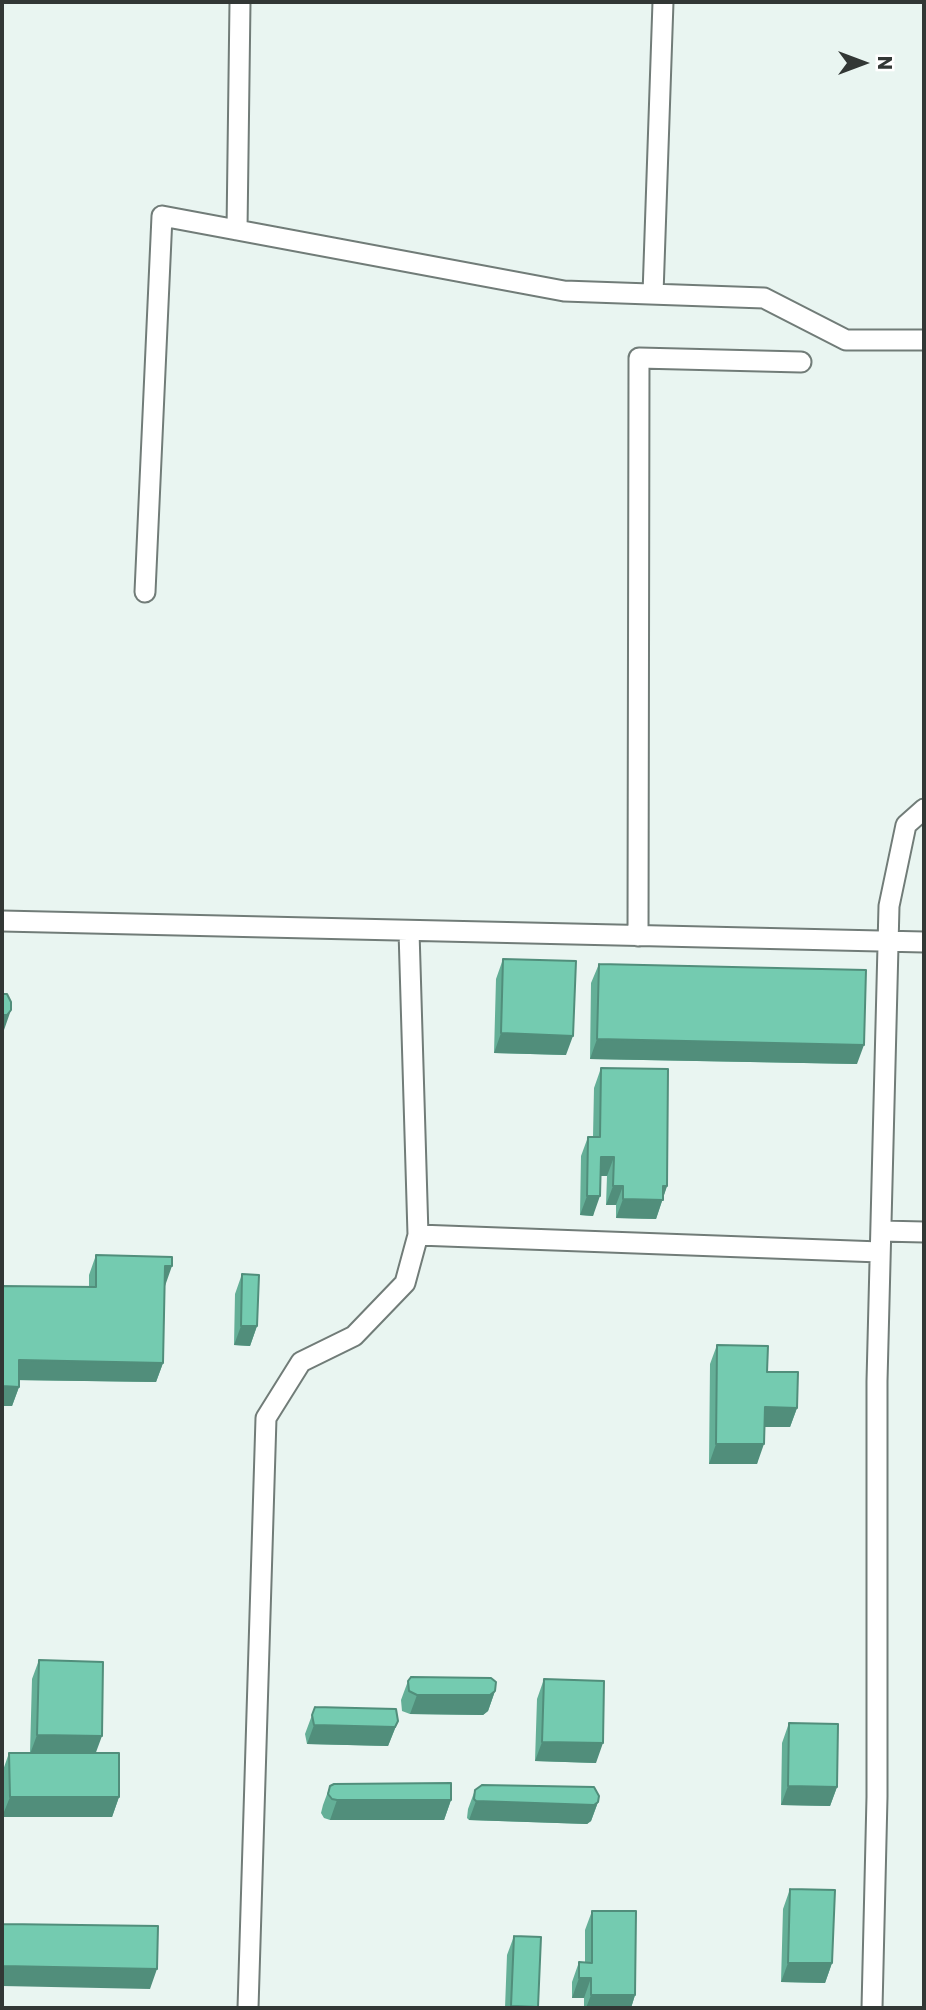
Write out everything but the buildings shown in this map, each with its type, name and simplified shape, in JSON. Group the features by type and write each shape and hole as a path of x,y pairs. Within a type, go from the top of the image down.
{"lane":[{"path":"237,230 240,2"},
{"path":"653,294 663,2"},
{"path":"145,592 162,215 564,291 764,298 846,340 924,341"},
{"path":"638,936 639,358 802,362"},
{"path":"872,2008 877,1797 877,1381 889,906 906,825 924,809"},
{"path":"2,920 924,942"},
{"path":"248,2008 266,1418 301,1362 354,1336 405,1283 418,1235 409,930"},
{"path":"881,1231 924,1232"},
{"path":"418,1235 880,1252"}]}
